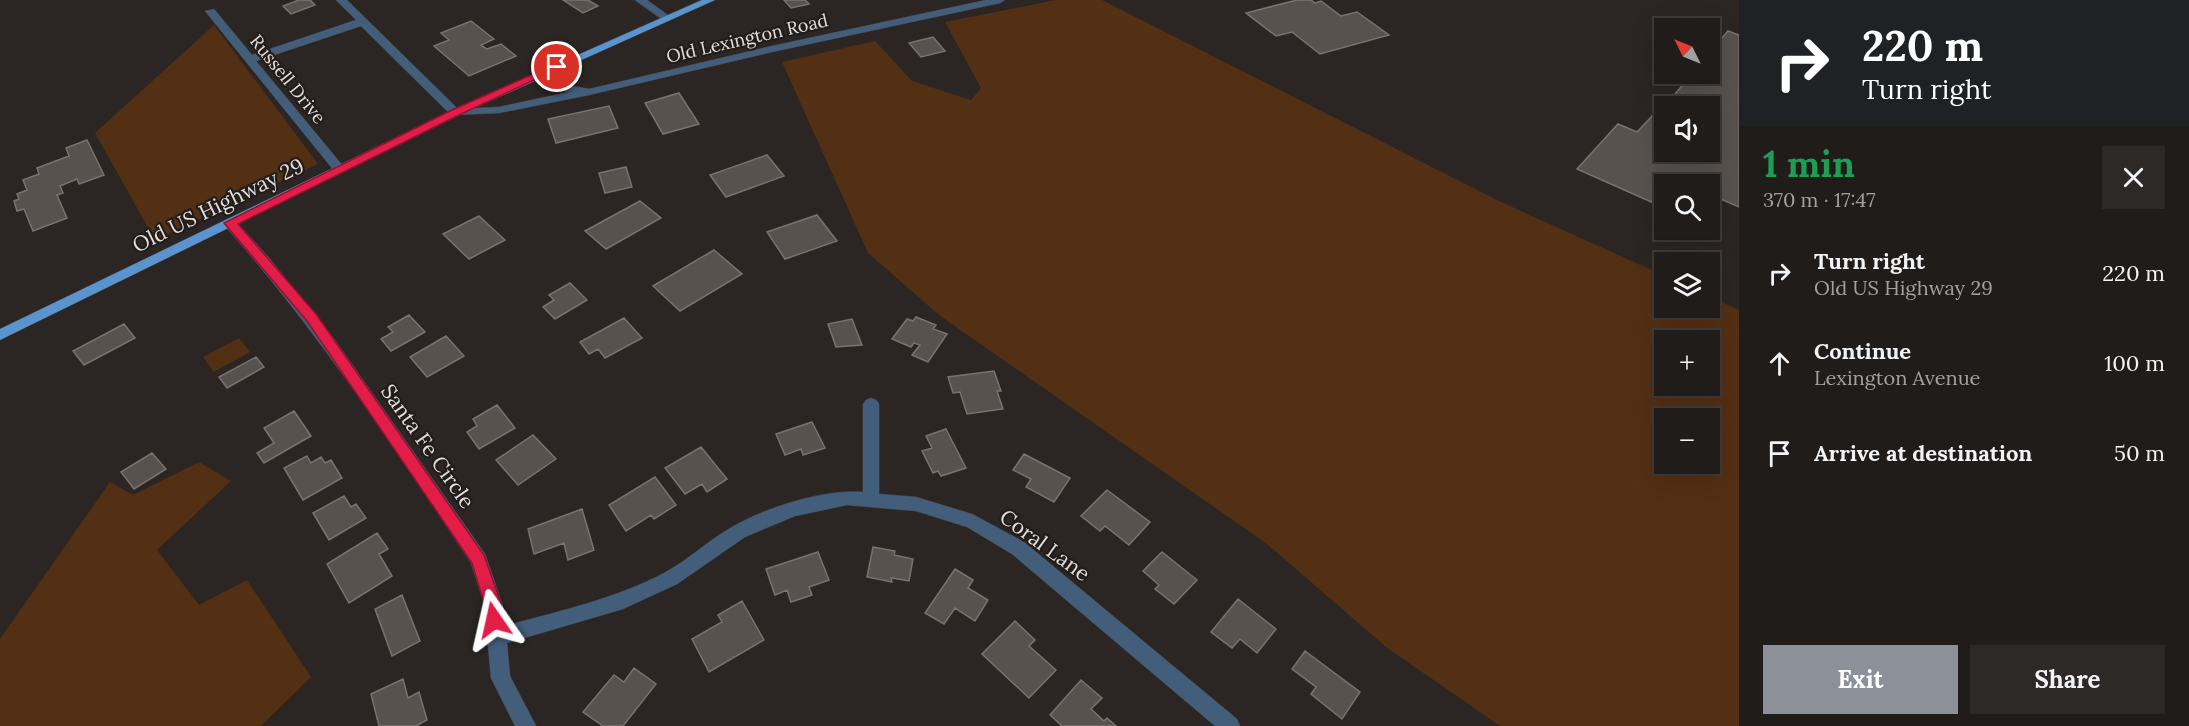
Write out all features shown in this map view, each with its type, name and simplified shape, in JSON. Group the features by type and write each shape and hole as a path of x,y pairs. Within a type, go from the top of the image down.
{"main road":[{"name":"Old US Highway 29","path":"0,335 455,112 710,0"}],"street":[{"path":"342,0 455,112 499,110 589,92"},
{"path":"640,0 667,18"},
{"name":"Old Lexington Road","path":"541,75 564,88 589,92 772,49 1000,0"},
{"name":"Russell Drive","path":"210,10 248,60 339,169"},
{"path":"248,60 364,21"},
{"name":"Santa Fe Circle","path":"230,223 311,317 479,560 493,603 501,678 526,726"},
{"path":"871,404 871,500"},
{"name":"Coral Lane","path":"496,637 617,603 671,578 739,532 793,509 847,498 916,504 972,521 1018,548 1230,726"}],"shaded area":[{"path":"1056,0 1102,0 1501,202 1654,271 1654,318 1720,318 1720,301 1739,310 1739,726 1500,726 1386,647 1267,544 939,315 868,253 782,62 875,41 912,81 971,100 981,88 945,22"},
{"path":"214,25 318,164 155,240 95,133"},
{"path":"239,338 250,352 214,372 203,357"},
{"path":"199,462 231,481 157,550 199,605 247,580 311,677 261,726 0,726 0,639 110,482 133,495"}],"building":[{"path":"299,0 310,0 315,5 291,14 283,6"},
{"path":"563,0 588,0 598,6 583,13"},
{"path":"784,0 805,0 809,4 791,8"},
{"path":"1297,0 1311,0 1315,3 1321,1 1341,16 1357,12 1389,35 1320,54 1292,32 1276,36 1246,13"},
{"path":"471,21 494,39 481,45 487,49 501,44 516,56 469,76 434,46 449,40 441,33"},
{"path":"1728,31 1739,35 1739,207 1720,199 1720,174 1654,174 1654,203 1577,169 1618,124 1637,132 1654,114 1654,162 1720,162 1720,96 1673,96 1684,84 1720,84 1720,40"},
{"path":"933,37 945,51 921,57 909,43"},
{"path":"679,93 699,124 663,134 645,103"},
{"path":"609,106 618,128 556,143 548,119"},
{"path":"87,140 104,175 79,184 77,179 60,186 63,193 57,195 67,218 33,231 24,209 17,211 14,201 19,199 17,194 27,190 23,180 39,174 37,168 69,156 66,148"},
{"path":"767,155 784,176 726,197 710,175"},
{"path":"626,167 632,187 605,193 599,173"},
{"path":"640,201 661,218 606,249 585,231"},
{"path":"817,215 837,241 785,259 767,232"},
{"path":"479,216 505,240 469,259 443,234"},
{"path":"714,250 742,274 680,311 653,286"},
{"path":"570,283 587,300 555,319 543,307 554,300 549,295"},
{"path":"409,315 425,332 391,351 381,339 393,332 388,327"},
{"path":"916,317 936,325 933,329 947,334 928,362 912,355 920,345 914,343 911,347 892,339 907,319 913,321"},
{"path":"624,318 642,338 605,358 598,349 589,354 580,342"},
{"path":"852,319 862,345 836,347 828,324"},
{"path":"124,324 135,338 84,365 73,351"},
{"path":"446,336 464,356 427,377 410,357"},
{"path":"256,357 264,367 227,388 219,377"},
{"path":"994,371 1001,391 997,391 1003,409 967,414 960,392 953,393 948,377"},
{"path":"497,405 515,428 479,449 467,432 477,426 473,419"},
{"path":"294,411 311,436 264,463 257,453 274,443 264,428"},
{"path":"812,422 825,448 803,455 801,449 785,455 776,434"},
{"path":"946,429 966,468 941,476 938,471 933,473 922,451 932,448 926,436"},
{"path":"533,435 556,459 518,485 496,460"},
{"path":"701,447 727,479 707,492 702,484 685,494 665,468"},
{"path":"152,453 166,469 134,489 121,472"},
{"path":"1024,454 1070,478 1054,502 1026,487 1031,479 1013,470"},
{"path":"307,456 311,463 321,457 325,463 331,460 342,478 303,500 284,468"},
{"path":"655,477 676,505 654,519 651,515 626,531 609,505"},
{"path":"1107,490 1150,522 1129,545 1105,526 1100,531 1081,516"},
{"path":"344,496 351,507 356,504 366,518 329,540 313,513"},
{"path":"582,509 594,550 568,560 564,543 534,554 528,529"},
{"path":"377,533 388,549 379,554 392,576 349,603 327,564"},
{"path":"873,547 895,551 894,555 913,559 909,581 891,578 892,582 867,577"},
{"path":"818,552 829,580 809,587 812,595 791,602 787,590 775,595 766,569"},
{"path":"1162,552 1197,580 1174,604 1155,589 1159,585 1143,571"},
{"path":"955,569 973,580 968,588 988,600 975,621 955,608 944,624 925,613"},
{"path":"402,595 420,641 392,656 375,609"},
{"path":"1238,599 1276,629 1257,653 1240,639 1232,648 1211,632"},
{"path":"742,601 764,640 709,672 692,639 722,622 718,615"},
{"path":"1015,621 1035,640 1029,646 1056,670 1029,698 982,654"},
{"path":"1305,651 1360,692 1342,719 1311,694 1316,687 1292,669"},
{"path":"634,668 656,684 623,726 603,726 583,712 614,675 624,682"},
{"path":"403,679 408,698 419,692 427,720 416,726 379,726 371,694"},
{"path":"1081,680 1102,698 1091,709 1104,721 1107,718 1116,726 1062,726 1050,715"}],"route":[{"path":"494,620 493,603 479,560 311,317 260,254 230,223 455,112 557,67"}]}
